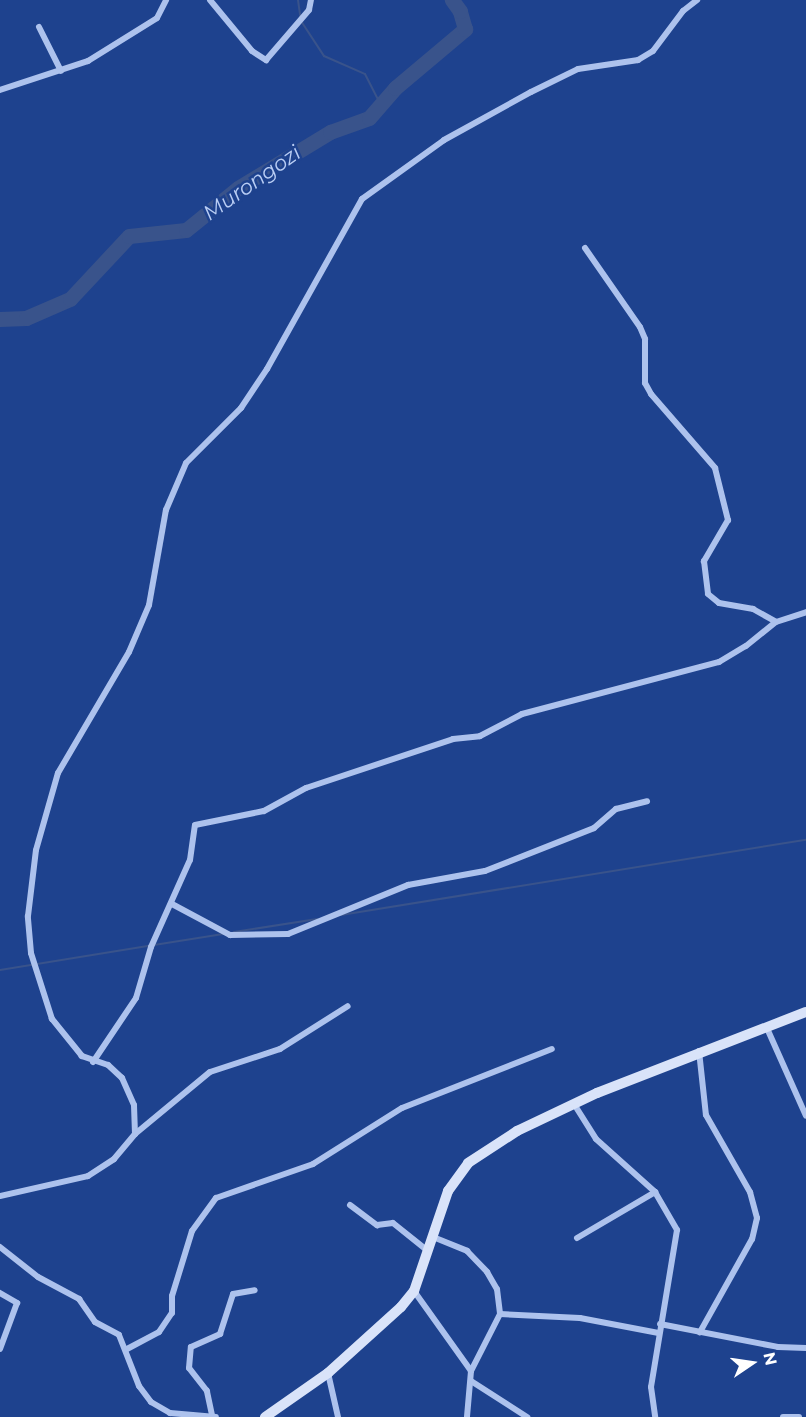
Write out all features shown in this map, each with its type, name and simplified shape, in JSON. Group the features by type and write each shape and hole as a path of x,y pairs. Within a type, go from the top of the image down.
{"street":[{"path":"0,90 88,61 157,18 166,0"},
{"path":"210,0 252,51 266,60 309,10 311,0"},
{"path":"135,1134 134,1105 122,1078 108,1065 93,1062 69,1043 52,1019 31,953 28,916 36,850 58,773 129,652 149,605 166,510 186,463 241,408 267,369 362,199 444,140 531,92 578,69 638,60 653,51 683,10 697,0"},
{"path":"39,27 61,71"},
{"path":"585,248 640,327 645,339 645,383 651,394 715,468 728,520 704,561 708,594 718,603 753,609 776,622"},
{"path":"93,1062 136,998 151,947 190,860 195,825 264,811 306,788 453,740 480,736 522,714 719,662 746,646 776,622 806,612"},
{"path":"172,904 230,935 288,934 408,885 485,871 594,828 616,809 647,801"},
{"path":"0,1196 88,1176 114,1159 135,1134 210,1072 280,1049 348,1006"},
{"path":"265,1417 328,1373 389,1320 414,1290 448,1191 468,1163 517,1131 574,1104 699,1050 806,1012"},
{"path":"766,1026 806,1116"},
{"path":"127,1349 159,1332 172,1313 172,1296 192,1231 216,1198 313,1164 402,1108 552,1050"},
{"path":"699,1050 706,1115 750,1192 756,1218 752,1239 700,1332"},
{"path":"574,1104 596,1139 655,1192 674,1223 678,1239 660,1324 651,1387 655,1417"},
{"path":"577,1238 655,1192"},
{"path":"350,1205 377,1225 393,1223 428,1251"},
{"path":"433,1237 467,1251 479,1261 496,1289 500,1314 471,1371 467,1417"},
{"path":"0,1247 38,1277 79,1299 95,1322 123,1339 133,1374 151,1402 170,1413 214,1416 207,1391 189,1368 191,1347 220,1334 233,1294 255,1290"},
{"path":"414,1290 471,1371"},
{"path":"0,1293 16,1303 0,1349"},
{"path":"500,1314 580,1318 659,1333"},
{"path":"660,1324 778,1347 806,1348"},
{"path":"328,1373 338,1417"},
{"path":"471,1382 527,1417"},
{"path":"783,1417 799,1417"}],"waterway":[{"path":"298,0 301,21 324,56 365,74 380,104"},
{"name":"Murongozi","path":"0,319 26,318 70,299 129,236 186,230 238,188 330,132 369,118 395,88 465,29 460,11 452,0"},
{"path":"341,915 806,840"},
{"path":"234,932 317,919"},
{"path":"154,945 223,934"},
{"path":"0,970 149,946"}]}
